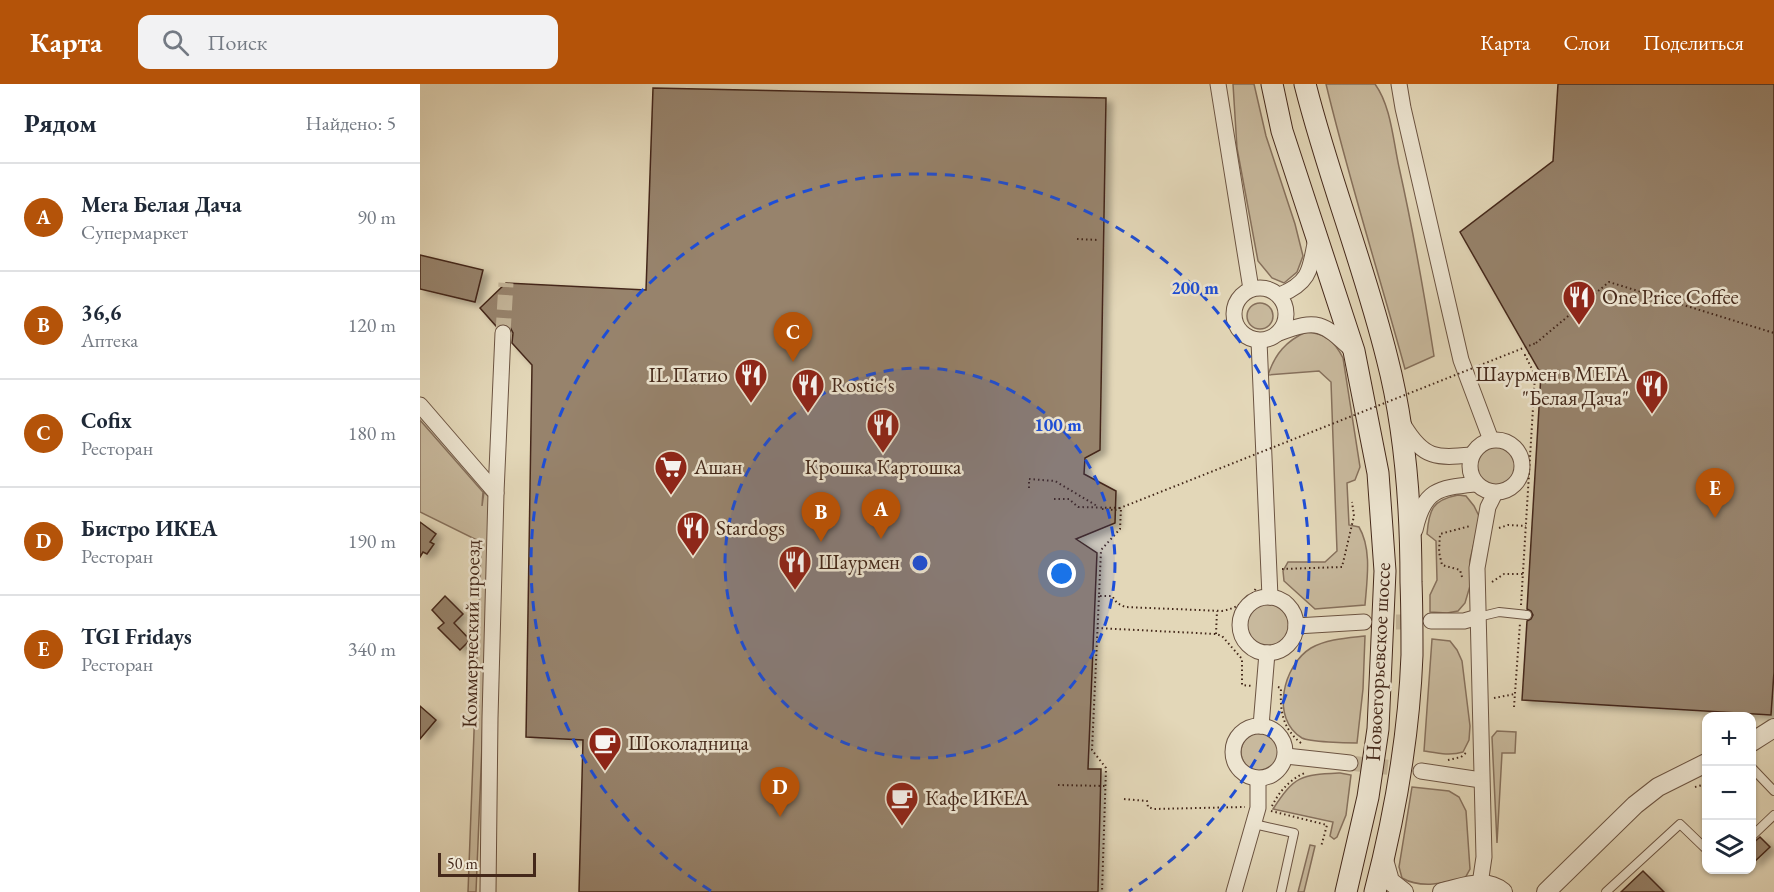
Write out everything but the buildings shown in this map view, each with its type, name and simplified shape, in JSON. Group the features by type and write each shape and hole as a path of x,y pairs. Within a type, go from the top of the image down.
{"main road":[{"name":"Новоегорьевское шоссе","path":"1272,84 1282,131 1354,351 1378,472 1385,571 1378,729 1368,797 1346,892"},
{"name":"Новоегорьевское шоссе","path":"1305,84 1316,128 1387,357 1401,421 1408,483 1412,656 1406,729 1395,804 1375,892"}],"street":[{"path":"1399,84 1461,360 1491,440"},
{"path":"1220,87 1251,289"},
{"path":"1280,295 1295,289 1305,278 1311,263 1316,238"},
{"path":"1279,333 1285,324 1287,314 1280,295 1271,289 1261,287 1251,289 1241,295 1235,305 1234,316 1236,325 1250,339 1259,341 1270,339 1279,333 1311,323 1324,326 1354,351"},
{"name":"Коммерческий проезд","path":"488,892 496,492 503,333"},
{"path":"1259,341 1270,597"},
{"path":"420,405 496,492"},
{"path":"1401,421 1414,443 1434,456 1472,455"},
{"path":"1491,440 1507,442 1515,447 1521,456 1522,467 1515,485 1505,491 1495,493 1476,484 1469,464 1478,446 1491,440"},
{"path":"1411,544 1419,511 1432,494 1445,487 1476,484"},
{"path":"1472,887 1484,857 1478,568 1488,507 1495,493"},
{"path":"1270,597 1289,606 1295,616 1296,627 1294,637 1287,646 1278,652 1267,653 1256,651 1247,644 1240,623 1243,613 1250,604 1270,597"},
{"path":"1431,621 1464,621 1478,617"},
{"path":"1296,627 1364,622"},
{"path":"1261,726 1267,653"},
{"path":"1252,727 1271,728 1280,735 1285,745 1286,756 1277,772 1258,779 1241,772 1233,755 1234,745 1237,737 1252,727"},
{"path":"1756,739 1774,728"},
{"path":"1286,756 1350,763"},
{"path":"1545,891 1635,805 1658,787 1702,765"},
{"path":"1421,771 1482,780"},
{"path":"1234,892 1254,824 1264,809 1258,779"},
{"path":"1384,860 1390,880 1404,892"},
{"path":"1442,892 1496,886 1504,892"}],"lane":[{"path":"1478,617 1499,612 1524,614"},
{"path":"1756,772 1774,791"},
{"path":"1756,832 1774,815"},
{"path":"1254,824 1294,833 1281,892"},
{"path":"1606,892 1680,824 1702,844"}],"path":[{"path":"1077,239 1099,240"},
{"path":"1029,488 1029,479 1055,481 1102,510 1115,510 1536,344 1609,282 1774,333"},
{"path":"1514,707 1524,614 1535,375 1525,355 1529,353"},
{"path":"1054,499 1070,499 1078,507 1121,508 1120,529 1101,550 1097,628 1092,750 1106,768 1102,892"},
{"path":"1268,560 1277,560 1278,569 1342,567 1354,516 1352,502"},
{"path":"1099,596 1112,596 1117,603 1125,607 1230,610 1252,595 1257,581"},
{"path":"1216,634 1217,611"},
{"path":"1097,628 1216,634 1222,636 1242,659 1242,685 1281,688 1280,706 1285,722 1299,741 1314,747 1313,759 1311,771 1294,777 1264,809"},
{"path":"1058,785 1105,786"},
{"path":"1124,799 1147,801 1148,807 1154,809 1250,807 1264,809 1327,825 1321,847"}],"shaded area":[{"path":"1233,84 1254,84 1266,136 1295,224 1303,256 1297,272 1284,283 1272,278 1258,261 1237,148"},
{"path":"1326,84 1375,84 1385,102 1414,238 1434,356 1405,369 1354,191"},
{"path":"1260,303 1270,306 1273,316 1270,326 1260,329 1250,326 1247,316 1250,306"},
{"path":"1306,332 1319,334 1329,339 1343,358 1360,467 1355,480 1347,483 1349,525 1359,527 1366,545 1368,565 1365,605 1315,609 1284,581 1283,571 1288,562 1325,562 1337,551 1331,382 1319,371 1268,375 1282,349"},
{"path":"420,420 483,492 482,506 484,492 492,500 476,892 468,892 481,546 479,541 420,512"},
{"path":"1496,445 1511,451 1517,466 1511,481 1496,487 1481,481 1475,466 1481,451"},
{"path":"1458,495 1466,496 1480,518 1470,560 1470,586 1465,603 1458,611 1430,612 1430,595 1437,580 1436,541 1427,534 1429,518 1437,503"},
{"path":"1268,604 1283,610 1289,625 1283,640 1268,646 1253,640 1247,625 1253,610"},
{"path":"1365,636 1363,689 1357,743 1302,738 1292,729 1283,706 1287,679 1293,667 1301,656 1317,645 1337,639"},
{"path":"1432,639 1450,641 1462,661 1470,726 1469,740 1463,752 1448,754 1424,751"},
{"path":"1497,731 1516,732 1515,753 1502,753 1497,843 1492,737"},
{"path":"1260,733 1273,739 1279,752 1273,765 1260,771 1247,765 1241,752 1247,739"},
{"path":"1340,773 1351,775 1346,815 1334,839 1330,836 1333,822 1273,809 1287,789 1300,779 1307,776"},
{"path":"1412,787 1449,791 1459,797 1466,811 1470,869 1465,878 1425,884 1402,878 1399,867"},
{"path":"1310,845 1315,846 1304,892 1298,892"}],"tunnel":[{"path":"503,333 506,283"},
{"path":"1373,622 1421,622"},
{"path":"1350,763 1421,771"}],"place":[{"name":"One Price Coffee","path":"1579,326"},
{"name":"Cofix","path":"793,362"},
{"name":"IL Патио","path":"751,404"},
{"name":"Rostic's","path":"808,414"},
{"name":"Шаурмен в МЕГА \"Белая Дача\"","path":"1652,415"},
{"name":"Крошка Картошка","path":"883,454"},
{"name":"Ашан","path":"671,496"},
{"name":"TGI Fridays","path":"1715,518"},
{"name":"Мега Белая Дача","path":"881,539"},
{"name":"36,6","path":"821,542"},
{"name":"Stardogs","path":"693,557"},
{"name":"Шаурмен","path":"795,591"},
{"name":"Шоколадница","path":"605,772"},
{"name":"Бистро ИКЕА","path":"780,817"},
{"name":"Кафе ИКЕА","path":"902,827"}]}
